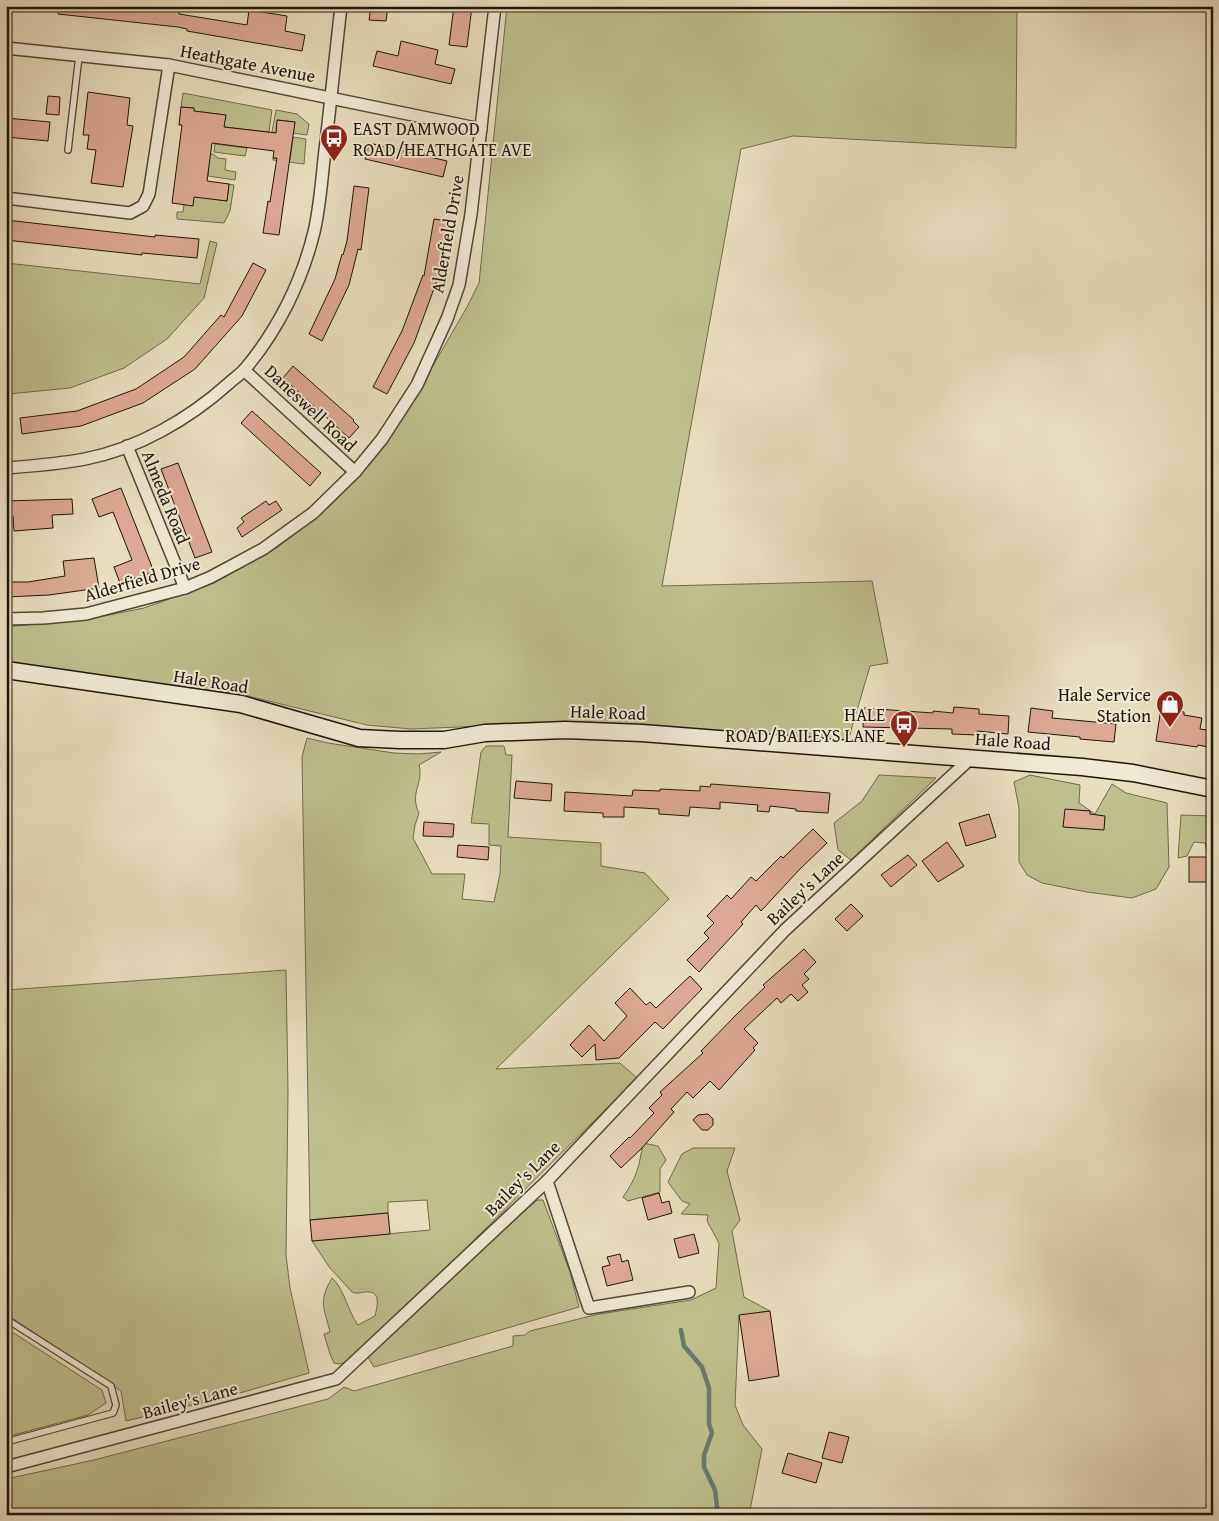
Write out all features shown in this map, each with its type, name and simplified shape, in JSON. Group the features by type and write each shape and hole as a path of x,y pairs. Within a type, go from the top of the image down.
{"street":[{"path":"6,468 86,459 127,446 167,428 214,396 244,370 282,313 297,284 307,256 319,205 341,6"},
{"name":"Alderfield Drive","path":"6,619 86,614 185,588 238,564 263,549 312,513 354,472 382,439 417,385 447,319 459,285 471,214 495,6"},
{"name":"Heathgate Avenue","path":"6,48 169,65 481,129"},
{"path":"6,198 130,213 143,206 150,194 169,65"},
{"name":"Daneswell Road","path":"244,370 354,472"},
{"name":"Almeda Road","path":"127,446 185,588"},
{"name":"Hale Road","path":"6,670 241,704 359,738 444,740 486,733 565,730 642,733 1091,768 1133,773 1213,789"},
{"name":"Bailey's Lane","path":"6,1467 336,1379 547,1181 785,930 971,758"},
{"path":"547,1181 589,1308 689,1292"}],"lane":[{"path":"68,150 79,56"},
{"path":"6,1319 111,1386 116,1406 112,1413 6,1442"}],"green space":[{"path":"507,6 1017,6 1016,148 793,136 741,149 662,586 872,581 888,663 870,666 848,741 655,733 577,722 411,729 367,725 244,695 6,663 6,627 94,618 144,608 214,583 278,547 332,504 361,474 397,427 424,384 479,283"},
{"path":"183,93 272,110 269,132 224,127 225,115 202,112 194,114 194,108 181,107"},
{"path":"276,110 297,114 309,124 307,135 293,133 295,122 278,120 276,133 272,132"},
{"path":"293,137 306,139 304,164 273,160 273,158 290,160"},
{"path":"215,144 247,148 245,156 214,152"},
{"path":"210,154 226,159 225,170 236,172 235,180 208,176"},
{"path":"229,184 234,185 230,211 224,223 177,219 177,212 183,212 184,205 194,194 227,201"},
{"path":"210,241 217,243 204,298 167,339 124,368 70,388 8,394 9,444 6,444 6,263 200,284"},
{"path":"307,738 394,753 419,754 441,752 419,765 420,777 415,800 419,813 413,838 432,874 465,874 462,899 494,902 500,874 501,846 489,845 489,824 471,823 481,752 486,746 504,746 506,755 512,755 508,837 601,843 601,866 645,873 669,899 496,1069 620,1063 637,1078 441,1273 341,1364 334,1363 324,1334 330,1332 324,1310 324,1299 332,1278 340,1288 358,1325 375,1316 377,1297 373,1293 352,1292 330,1268 312,1241 430,1230 427,1200 388,1202 388,1213 310,1220 302,757"},
{"path":"879,775 936,778 851,860 838,850 834,823 862,801"},
{"path":"1030,775 1080,785 1079,803 1095,814 1112,784 1126,793 1167,803 1169,867 1156,889 1132,898 1042,883 1027,875 1019,862 1019,808 1014,782"},
{"path":"1181,815 1213,816 1213,856 1208,855 1205,843 1194,842 1187,856 1178,858"},
{"path":"286,970 288,1091 286,1255 290,1288 309,1373 226,1397 126,1421 121,1391 6,1314 6,990"},
{"path":"643,1143 658,1146 666,1160 660,1169 660,1192 628,1201 623,1197 637,1172"},
{"path":"693,1148 735,1148 727,1171 740,1220 732,1231 744,1297 770,1311 739,1316 735,1405 743,1425 762,1449 749,1515 6,1515 6,1479 94,1460 328,1399 344,1387 354,1391 513,1346 513,1336 525,1335 530,1331 599,1314 691,1300 716,1288 719,1243 707,1221 708,1215 681,1214 690,1204 682,1201 668,1182 682,1154"},
{"path":"537,1200 543,1200 570,1272 579,1307 374,1367 368,1353"},
{"path":"6,1328 102,1390 106,1403 88,1415 6,1437"}],"building":[{"path":"58,6 143,6 179,10 179,14 247,25 249,10 287,16 285,31 305,35 302,51 187,31 187,29 178,27 58,14"},
{"path":"371,6 388,6 386,21 369,20"},
{"path":"454,6 472,6 467,47 449,45"},
{"path":"401,41 438,50 435,64 455,69 451,84 373,66 377,51 398,56"},
{"path":"88,92 130,98 127,125 133,126 123,187 91,183 96,150 87,149 89,135 83,135"},
{"path":"48,96 60,97 59,115 46,114"},
{"path":"181,107 194,108 194,111 226,115 224,127 276,133 277,120 295,122 279,235 263,233 277,158 273,158 274,151 212,143 207,181 229,184 227,201 194,197 193,206 172,203 182,125 179,125"},
{"path":"6,118 50,122 48,141 6,137"},
{"path":"369,143 447,161 443,177 365,159"},
{"path":"354,186 369,188 361,250 358,249 349,285 322,341 309,334 335,279 343,255 347,241"},
{"path":"434,219 448,221 439,275 414,343 387,394 373,387 402,331 424,276"},
{"path":"6,220 155,237 155,235 199,239 197,258 142,253 142,255 6,240"},
{"path":"253,263 266,270 242,316 195,369 143,403 81,426 22,434 20,418 77,411 136,389 184,357 221,315 224,317"},
{"path":"293,366 354,420 359,427 349,438 283,378"},
{"path":"252,411 321,473 310,486 241,423"},
{"path":"178,463 212,552 195,558 161,469"},
{"path":"121,488 154,572 120,583 114,567 132,560 113,512 99,517 92,499"},
{"path":"72,499 73,514 52,515 53,528 14,531 13,516 6,516 6,501"},
{"path":"266,501 269,505 276,501 282,510 242,537 237,528 244,522 241,518"},
{"path":"94,558 99,588 49,595 6,597 6,582 28,582 65,576 63,561"},
{"path":"954,707 979,709 979,714 1009,716 1008,734 977,731 977,735 952,734 952,729 863,727 864,708 953,713"},
{"path":"1031,708 1053,711 1052,718 1116,724 1114,742 1028,732"},
{"path":"1161,708 1184,712 1184,715 1202,718 1200,729 1213,731 1213,748 1156,741"},
{"path":"516,781 552,784 551,801 514,798"},
{"path":"711,784 830,793 828,813 796,811 796,809 770,806 769,812 757,811 758,805 720,802 720,809 690,807 689,816 659,814 659,809 624,807 624,817 603,817 603,813 564,811 565,792 632,796 633,790 700,791 700,786 710,787"},
{"path":"1065,809 1090,811 1090,814 1105,816 1104,830 1063,827"},
{"path":"989,814 996,837 966,846 959,823"},
{"path":"424,822 454,824 453,837 423,836"},
{"path":"813,829 827,843 761,911 756,905 741,922 743,924 699,972 687,960 709,938 704,933 714,923 707,916 727,895 731,899 751,877 756,881 781,856 783,858"},
{"path":"947,842 964,866 938,882 922,861"},
{"path":"458,845 489,847 488,860 457,857"},
{"path":"908,855 917,865 891,887 881,875"},
{"path":"1189,857 1213,857 1213,882 1189,882"},
{"path":"851,904 863,916 847,931 835,919"},
{"path":"804,949 816,962 804,974 809,979 802,985 808,992 798,1001 791,994 781,1003 777,998 744,1029 758,1043 753,1048 755,1050 719,1090 710,1081 693,1098 687,1092 671,1109 674,1112 621,1168 610,1156 654,1113 649,1108 662,1095 660,1092 703,1053 701,1051 765,987 763,985"},
{"path":"690,976 702,989 663,1029 655,1022 619,1058 596,1060 595,1044 582,1057 570,1045 589,1025 604,1041 627,1016 615,1003 630,988 646,1005 650,1002 656,1008"},
{"path":"708,1114 713,1119 713,1125 708,1130 702,1130 693,1120 698,1115"},
{"path":"659,1193 662,1203 669,1201 672,1213 648,1220 642,1198"},
{"path":"388,1213 390,1234 312,1241 310,1220"},
{"path":"694,1234 699,1253 679,1258 674,1239"},
{"path":"620,1254 622,1262 628,1260 633,1280 607,1286 602,1267 610,1265 607,1257"},
{"path":"770,1311 779,1376 749,1381 739,1315"},
{"path":"829,1432 849,1437 842,1463 822,1458"},
{"path":"788,1453 822,1463 816,1483 782,1473"}],"waterway":[{"path":"681,1330 684,1346 702,1367 709,1388 709,1424 712,1433 704,1455 704,1467 715,1490 718,1515"}],"place":[{"name":"EAST DAMWOOD ROAD/HEATHGATE AVE","path":"334,162"},
{"name":"Hale Service Station","path":"1170,728"},
{"name":"HALE ROAD/BAILEYS LANE","path":"904,748"}]}
